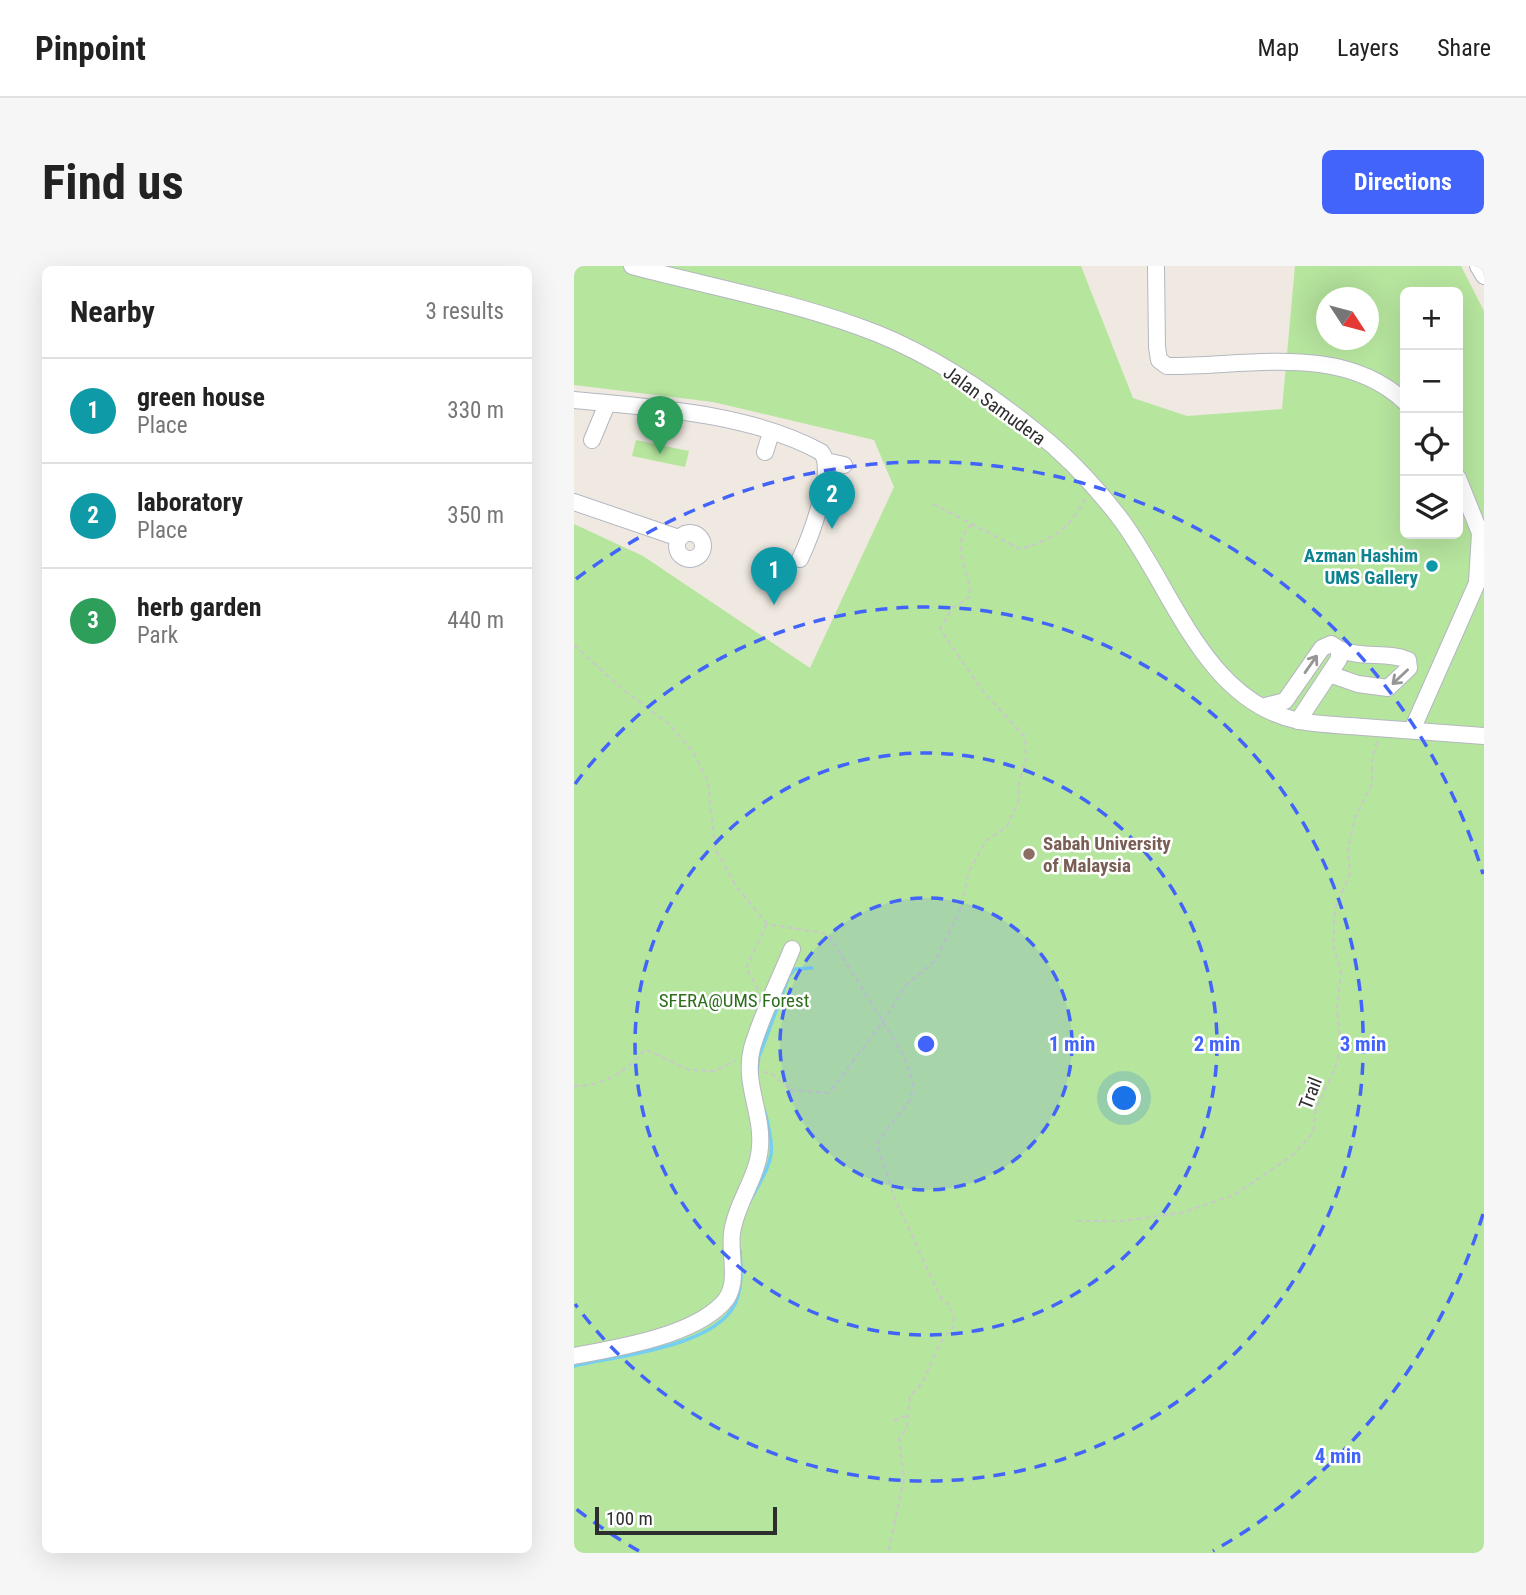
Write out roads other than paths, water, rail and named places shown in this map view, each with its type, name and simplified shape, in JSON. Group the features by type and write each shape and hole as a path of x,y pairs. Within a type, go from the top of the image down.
{"street":[{"name":"Jalan Samudera","path":"632,266 802,308 859,326 953,372 1035,431 1085,478 1119,518 1157,573 1200,649 1228,683 1262,707 1298,721 1484,736"},
{"path":"1156,266 1157,347 1159,360 1167,366 1265,361 1307,363 1346,369 1395,392 1400,397"},
{"path":"1478,266 1484,276"},
{"path":"574,401 705,415 768,442 821,452 826,461 823,495 800,559"},
{"path":"592,440 607,404"},
{"path":"826,461 844,465"},
{"path":"1412,730 1477,583 1480,533 1463,490"},
{"path":"574,502 679,538"},
{"path":"1262,707 1285,701 1322,648 1331,644 1355,656 1400,656 1408,660 1409,668 1388,688 1358,684 1329,674"},
{"path":"1298,721 1339,659 1339,649"},
{"path":"574,1356 687,1330 725,1302 732,1287 732,1235 736,1213 760,1149 760,1129 750,1083 752,1048 792,949"}],"waterway":[{"path":"760,1054 789,976 795,969 812,968"},
{"path":"757,1071 759,1055"},
{"path":"749,1203 770,1158 771,1138 764,1109"},
{"path":"574,1366 686,1340 724,1319 738,1297 740,1251"}],"place":[{"name":"herb garden","path":"660,454"},
{"name":"laboratory","path":"832,529"},
{"name":"Azman Hashim UMS Gallery","path":"1432,566"},
{"name":"green house","path":"774,605"},
{"name":"Sabah University of Malaysia","path":"1029,854"}],"park label":[{"name":"SFERA@UMS Forest","path":"734,1000"}]}
